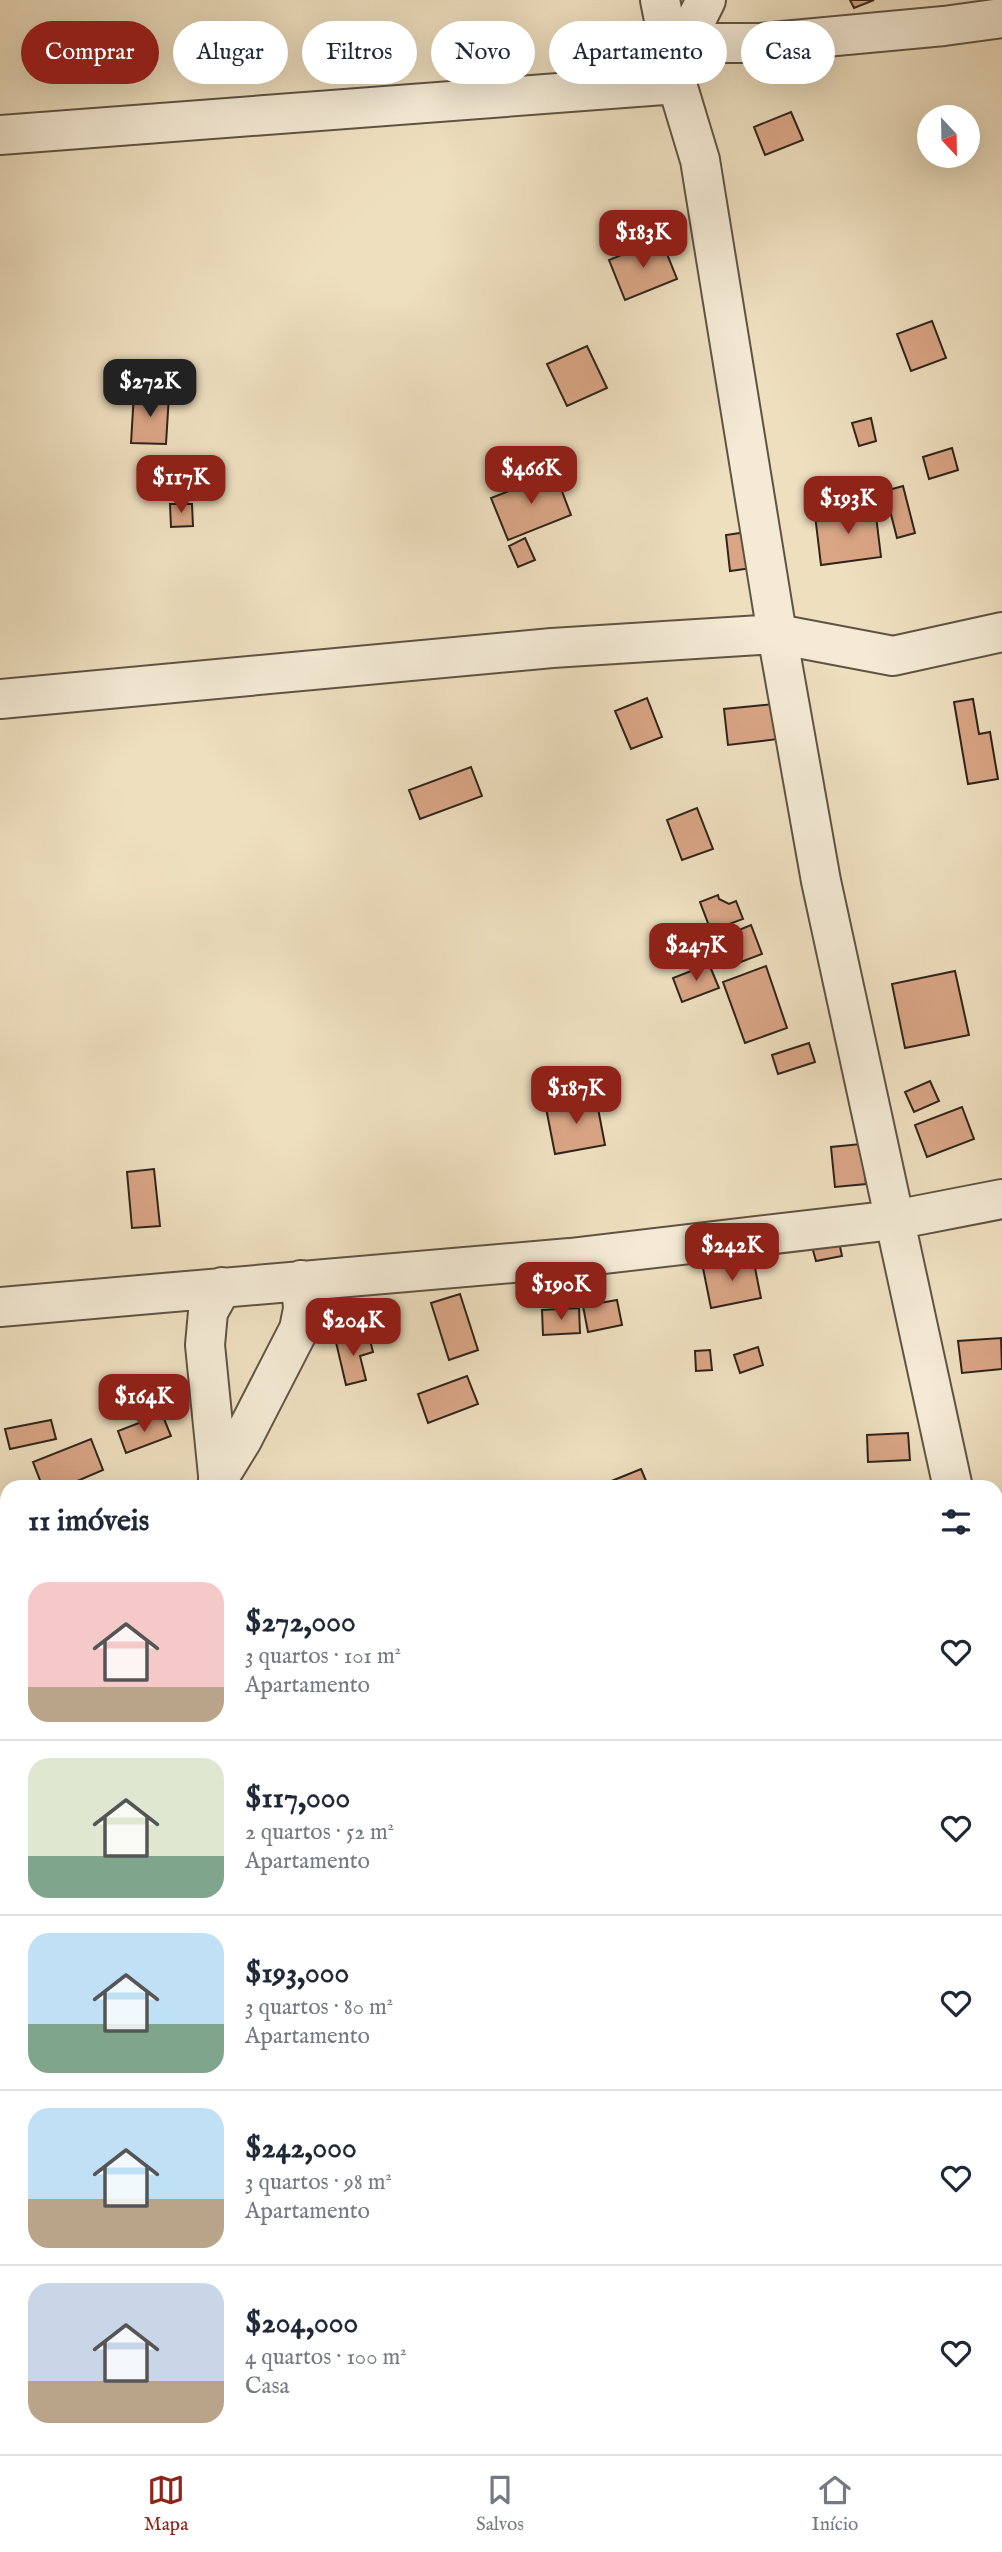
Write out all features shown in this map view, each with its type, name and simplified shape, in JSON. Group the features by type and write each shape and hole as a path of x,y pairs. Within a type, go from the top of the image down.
{"street":[{"path":"660,0 668,21"},
{"path":"692,21 706,0"},
{"path":"727,43 760,43 1002,18"},
{"path":"0,135 677,84 700,160 777,634 821,881 951,1480"},
{"path":"0,699 552,648 777,634 893,656 1002,632"},
{"path":"0,1307 570,1258 894,1220 1002,1199"},
{"path":"221,1480 299,1329 303,1309 301,1280"},
{"path":"219,1480 205,1345 208,1312 222,1287"}],"building":[{"path":"850,0 874,0 854,8"},
{"path":"791,112 803,140 765,155 754,127"},
{"path":"661,239 677,279 625,300 609,260"},
{"path":"932,321 946,358 911,371 897,334"},
{"path":"587,346 607,388 567,406 547,364"},
{"path":"134,393 169,395 166,444 131,443"},
{"path":"871,418 876,441 859,446 852,423"},
{"path":"952,448 958,470 929,479 923,457"},
{"path":"555,473 571,515 508,540 491,498"},
{"path":"903,486 915,533 897,538 885,491"},
{"path":"170,504 192,504 193,526 171,527"},
{"path":"875,508 881,557 821,565 815,515"},
{"path":"747,532 752,568 730,571 726,535"},
{"path":"525,538 535,560 518,567 509,546"},
{"path":"647,698 662,737 631,749 615,711"},
{"path":"973,699 979,734 990,732 998,779 968,784 954,702"},
{"path":"774,704 778,739 728,745 724,709"},
{"path":"471,767 482,796 420,819 409,790"},
{"path":"697,808 713,849 682,860 667,820"},
{"path":"718,895 719,899 729,904 736,901 743,919 729,924 732,933 751,925 762,954 725,968 700,902"},
{"path":"709,964 719,988 682,1002 673,978"},
{"path":"766,966 787,1028 745,1043 723,982"},
{"path":"955,971 969,1035 905,1048 892,984"},
{"path":"809,1043 815,1062 778,1074 772,1055"},
{"path":"930,1081 939,1101 914,1112 905,1092"},
{"path":"596,1098 605,1145 555,1154 546,1108"},
{"path":"962,1107 974,1139 927,1157 915,1125"},
{"path":"861,1144 866,1184 835,1187 831,1147"},
{"path":"154,1169 160,1226 132,1228 127,1172"},
{"path":"838,1237 842,1256 816,1261 811,1243"},
{"path":"753,1258 761,1298 711,1308 703,1268"},
{"path":"545,1272 581,1273 580,1298 544,1297"},
{"path":"460,1294 478,1350 449,1360 431,1303"},
{"path":"617,1300 622,1325 588,1332 583,1306"},
{"path":"579,1308 580,1333 543,1335 542,1310"},
{"path":"354,1334 357,1343 370,1340 373,1352 360,1356 366,1380 346,1385 335,1338"},
{"path":"1001,1338 1002,1369 962,1373 958,1341"},
{"path":"758,1347 763,1365 740,1373 734,1355"},
{"path":"710,1350 712,1370 696,1371 695,1351"},
{"path":"467,1376 478,1404 428,1423 418,1394"},
{"path":"162,1414 171,1436 126,1453 118,1431"},
{"path":"51,1420 56,1439 10,1449 5,1429"},
{"path":"908,1433 910,1460 868,1462 867,1435"},
{"path":"91,1439 103,1470 80,1480 40,1480 33,1462"},
{"path":"641,1469 646,1480 614,1480"}]}
